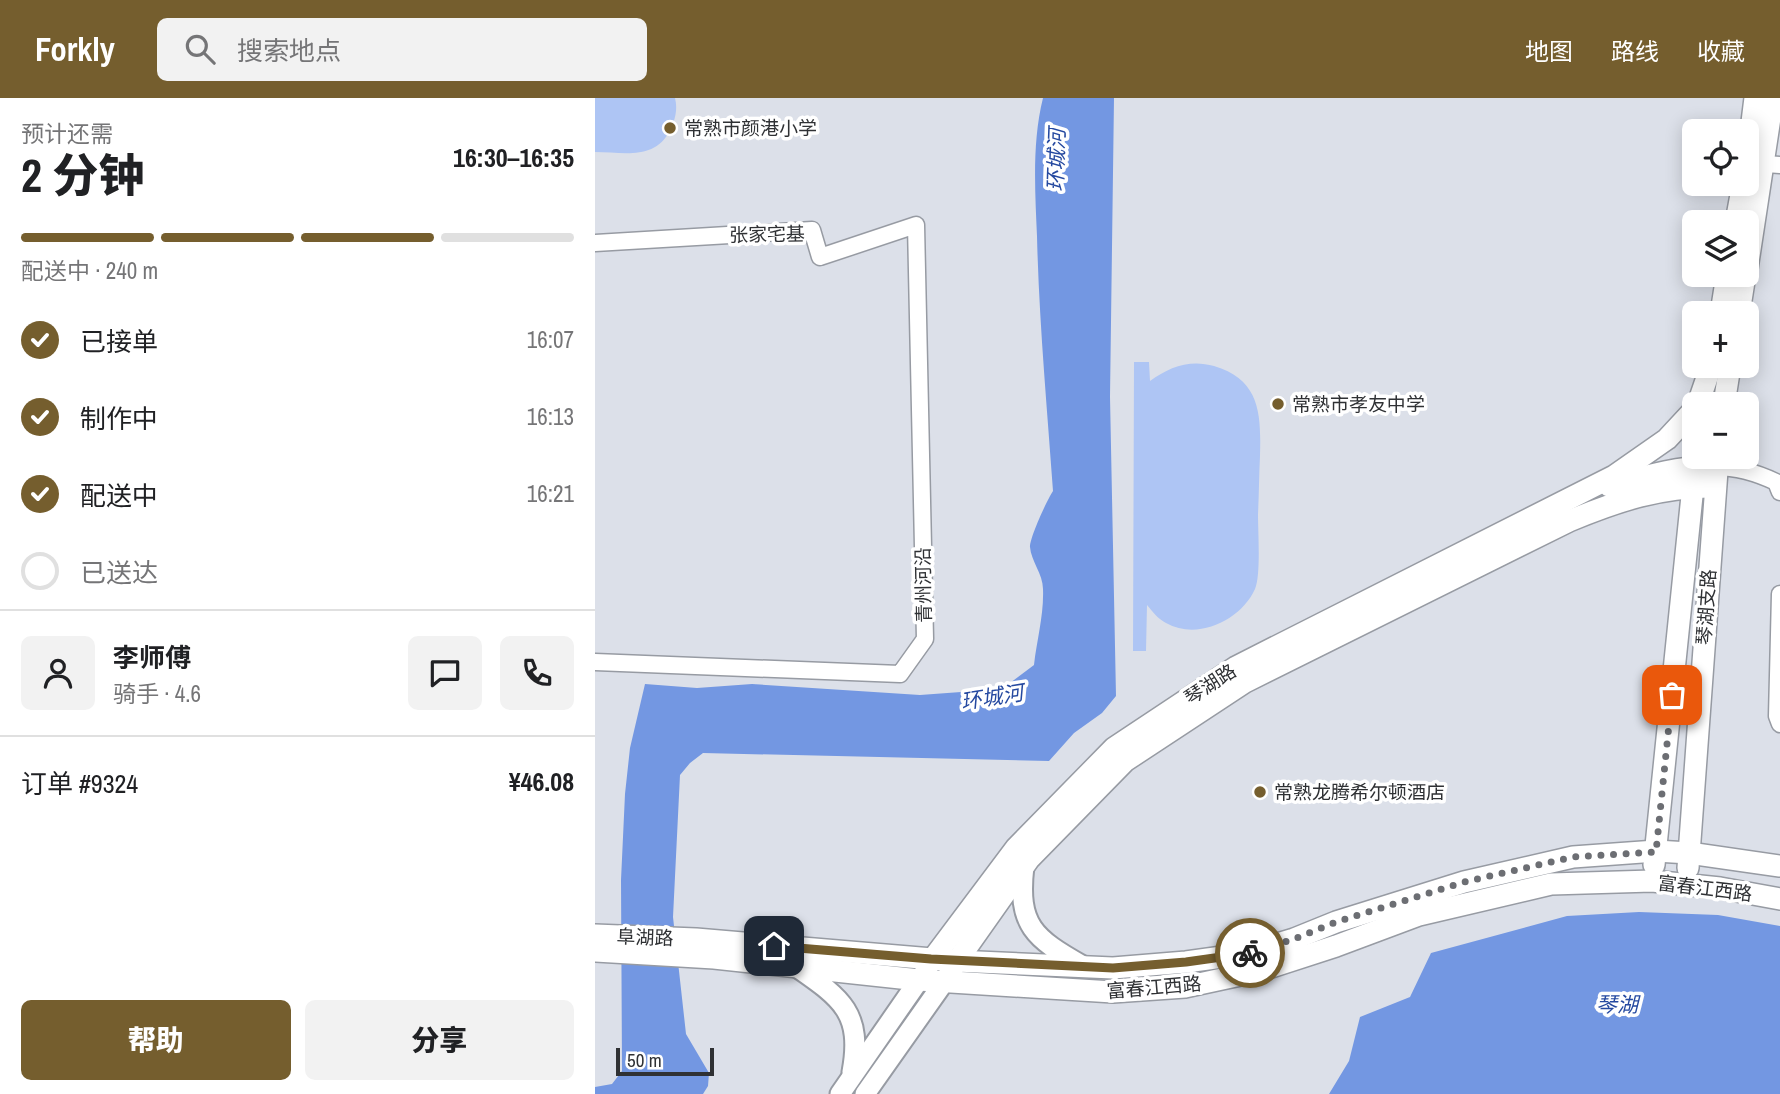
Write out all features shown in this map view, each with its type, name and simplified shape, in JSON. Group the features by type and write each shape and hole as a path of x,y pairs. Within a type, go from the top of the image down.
{"main road":[{"path":"1755,98 1756,119"},
{"path":"1759,163 1773,98"},
{"name":"琴湖路","path":"919,980 931,959 1016,848 1114,748 1236,667 1614,476 1667,439 1682,423"},
{"path":"1547,509 1602,488 1694,470 1716,470"},
{"name":"琴湖路","path":"944,982 1024,866 1125,761 1245,682 1569,520 1694,470"},
{"name":"琴湖支路","path":"1652,881 1694,470"},
{"name":"琴湖支路","path":"1686,884 1716,470"},
{"name":"富春江西路","path":"696,939 956,961 1137,966 1244,954 1464,882 1573,857 1656,852 1689,853 1780,866"},
{"name":"富春江西路","path":"601,943 681,956 919,980 1113,992 1185,988 1259,971 1419,915 1551,884 1652,881 1780,899"},
{"name":"阜湖路","path":"601,943 696,939"}],"street":[{"name":"张家宅基","path":"595,243 812,230 820,257 916,225"},
{"name":"青州河沿","path":"595,662 900,674 925,639 916,225"},
{"path":"1716,470 1732,467 1759,474 1776,482 1780,492"},
{"path":"1780,594 1777,716 1780,724"},
{"path":"1024,866 1023,905 1030,927 1049,947 1083,966"},
{"path":"795,966 823,986 842,1004 852,1020 856,1040 845,1086"},
{"name":"琴湖路","path":"845,1086 919,980"},
{"name":"琴湖路","path":"865,1094 944,982"}],"shaded area":[{"path":"595,98 675,98 675,115 670,130 656,147 637,153 595,152"},
{"path":"1134,362 1149,362 1150,381 1172,368 1188,364 1205,364 1230,372 1241,380 1255,401 1260,427 1259,564 1255,589 1240,610 1205,628 1178,628 1166,623 1147,605 1146,651 1133,651"}],"water":[{"name":"环城河","path":"1043,98 1114,98 1110,397 1116,696 1102,713 1074,733 1049,761 703,753 680,775 673,917 686,1034 709,1073 708,1086 703,1094 595,1094 595,1087 612,1084 622,1071 621,880 625,794 630,748 645,684 697,688 752,684 920,695 1002,689 1034,665 1043,589 1030,547 1053,491 1041,332 1035,166"},
{"name":"琴湖","path":"1639,912 1718,915 1780,926 1780,1094 1329,1094 1349,1061 1360,1017 1410,997 1431,953 1567,916"}],"way so far":[{"path":"1250,953 1336,922 1464,882 1573,857 1656,852 1672,695"}],"place":[{"name":"常熟市颜港小学","path":"670,128"},
{"name":"常熟市孝友中学","path":"1278,404"},
{"name":"常熟龙腾希尔顿酒店","path":"1260,792"}],"route":[{"path":"774,946 931,959 1113,968 1250,953"}]}
